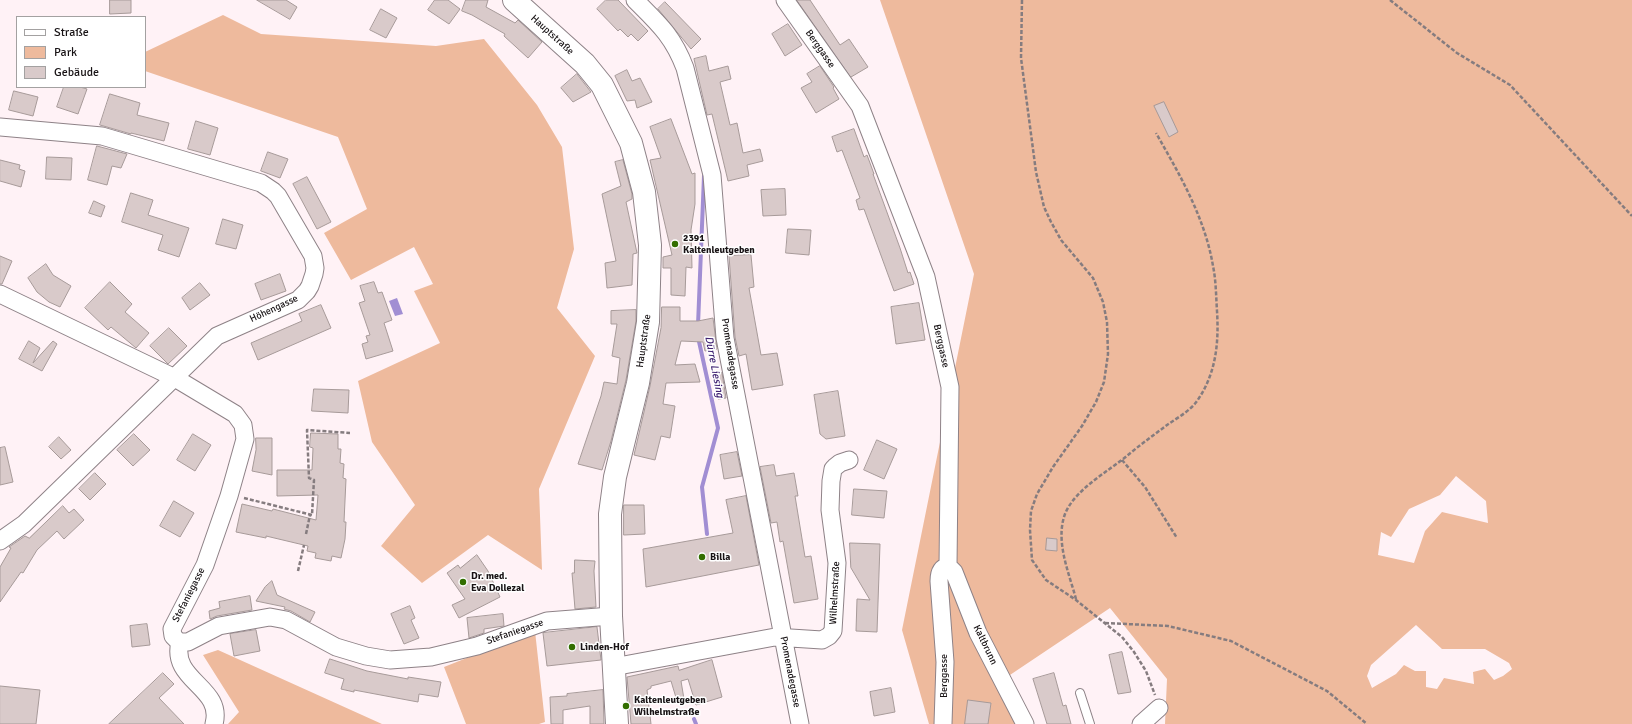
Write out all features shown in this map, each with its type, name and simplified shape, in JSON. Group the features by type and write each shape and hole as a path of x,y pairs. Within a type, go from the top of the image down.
{"main road":[{"name":"Hauptstraße","path":"514,0 585,64 602,85 631,143 644,192 650,245 648,322 638,383 615,477 609,538 613,667 618,724"}],"street":[{"name":"Promenadegasse","path":"634,0 661,25 680,52 712,175 725,338 800,724"},
{"name":"Berggasse","path":"785,0 860,106 926,277 950,387 948,566 942,569 939,576 945,662 943,724"},
{"name":"Höhengasse","path":"0,127 102,136 255,181 273,191 282,202 313,256 315,268 310,286 298,300 216,336 175,378 24,524 1,536"},
{"name":"Stefaniegasse","path":"0,294 175,378 235,414 241,421 245,434 244,443 229,496 205,565 172,629 174,638 180,642 188,642 219,626 270,617 286,620 336,646 366,656 390,660 431,657 470,648 547,621 611,616"},
{"name":"Wilhelmstraße","path":"613,667 775,637 822,640 830,636 833,630 837,563 830,510 831,481 833,469 840,463 850,460"},
{"name":"Kaltbrunn","path":"948,566 954,572 978,633 1025,724"},
{"path":"180,642 178,652 182,666 212,701 215,710 214,724"},
{"path":"1141,724 1159,708"}],"lane":[{"path":"1080,693 1090,724"}],"path":[{"path":"1022,0 1021,58 1036,172 1044,207 1062,240 1093,278 1103,302 1107,322 1108,354 1104,382 1096,402 1037,494 1031,511 1030,530 1032,560 1046,580 1076,600 1122,637 1146,671 1159,708"},
{"path":"1390,0 1456,53 1510,84 1632,216"},
{"path":"1076,600 1062,546 1061,531 1066,513 1080,492 1143,442 1179,417 1196,402 1209,381 1215,358 1217,324 1214,266 1205,233 1190,195 1156,133"},
{"path":"306,534 310,515 312,515 314,480 309,478 307,430 350,433"},
{"path":"1122,460 1145,487 1177,538"},
{"path":"241,497 310,515"},
{"path":"298,571 304,545"},
{"path":"1105,623 1168,626 1231,640 1326,691 1367,724"}],"green space":[{"path":"880,0 1632,0 1632,724 1165,724 1167,679 1110,608 995,685 1018,724 929,724 902,630 974,274","holes":["1456,476 1486,501 1488,523 1442,512 1425,531 1414,563 1378,555 1381,532 1391,537 1409,509 1440,495","1416,625 1442,649 1485,649 1509,663 1512,669 1503,676 1494,680 1485,669 1473,672 1474,684 1444,678 1437,689 1426,687 1426,671 1415,671 1404,665 1396,674 1372,688 1367,676 1371,665"]},
{"path":"223,15 261,34 436,46 484,39 537,105 562,147 574,249 557,308 595,356 539,489 542,570 488,535 422,583 381,546 415,505 372,442 358,381 440,343 414,291 433,284 414,247 351,280 324,233 367,209 338,137 146,71 146,52"},
{"path":"535,631 545,722 539,724 466,724 444,667"},
{"path":"218,650 382,724 228,724 239,712 203,655"}],"shaded area":[{"path":"397,298 403,314 395,316 389,301"}],"building":[{"path":"110,0 131,0 131,13 110,14"},
{"path":"257,0 286,0 297,7 290,19"},
{"path":"435,0 448,0 460,9 449,24 428,10"},
{"path":"466,0 488,0 486,7 515,23 518,20 542,42 528,58 504,36 505,34 462,11"},
{"path":"606,0 618,0 648,31 638,41 631,34 628,37 620,29 618,31 597,9"},
{"path":"797,0 810,0 840,45 849,39 868,67 851,77"},
{"path":"665,2 701,39 691,49 658,9"},
{"path":"381,9 397,18 386,38 370,30"},
{"path":"788,24 802,45 785,56 772,34"},
{"path":"706,56 709,71 728,66 731,79 720,82 730,125 737,123 743,153 760,149 763,161 747,165 749,176 728,181 712,114 707,115 694,59"},
{"path":"820,66 834,87 833,88 839,99 816,113 801,88 812,82 807,74"},
{"path":"627,70 632,81 640,78 652,102 637,108 635,100 627,101 615,76"},
{"path":"577,74 591,92 573,102 561,88"},
{"path":"64,88 87,89 78,114 57,107"},
{"path":"14,91 38,97 33,116 9,110"},
{"path":"110,94 140,103 137,115 169,123 164,141 131,134 100,125"},
{"path":"1164,102 1178,132 1169,137 1154,106"},
{"path":"671,119 692,174 695,173 695,204 691,230 692,268 686,267 685,296 671,295 671,268 663,268 663,257 672,255 650,160 661,158 650,127"},
{"path":"196,121 218,128 210,155 188,149"},
{"path":"854,129 864,157 867,155 908,273 910,272 914,284 894,291 864,209 859,210 856,200 860,198 842,150 837,152 832,137"},
{"path":"97,146 127,154 121,168 112,166 107,185 88,180"},
{"path":"268,152 288,159 280,178 261,171"},
{"path":"47,157 72,158 71,180 46,179"},
{"path":"0,160 20,165 19,169 25,171 21,187 0,181"},
{"path":"623,160 632,194 632,199 626,202 637,253 633,254 632,285 607,288 605,263 616,261 602,194 621,186 615,162"},
{"path":"307,177 331,222 317,229 293,184"},
{"path":"785,189 786,215 763,216 761,190"},
{"path":"131,193 153,200 148,215 189,228 179,257 158,250 163,235 122,222"},
{"path":"94,201 105,206 101,217 89,213"},
{"path":"223,219 243,225 236,249 216,244"},
{"path":"788,229 811,230 809,255 786,253"},
{"path":"751,255 754,287 749,288 761,355 777,353 783,385 752,390 746,354 739,356 735,337 729,256"},
{"path":"0,256 12,261 2,284 0,284"},
{"path":"46,264 53,275 71,286 60,307 49,302 37,292 28,278"},
{"path":"280,274 286,291 261,300 255,284"},
{"path":"110,282 132,304 125,312 149,333 136,348 111,327 108,330 85,308"},
{"path":"374,282 378,293 382,292 392,320 384,323 393,351 366,359 362,344 368,342 366,336 370,335 359,303 365,301 360,286"},
{"path":"200,283 210,295 190,310 182,298"},
{"path":"919,303 925,340 896,344 891,307"},
{"path":"321,305 331,328 258,360 251,343 302,321 299,314"},
{"path":"662,307 680,307 680,321 698,321 713,318 717,349 705,351 703,342 681,341 675,365 695,364 700,382 666,383 663,404 675,406 670,438 661,436 655,460 634,455 650,386 661,328"},
{"path":"636,310 636,321 626,380 611,441 602,470 578,464 601,396 604,382 617,384 620,358 612,356 617,324 611,324 611,311"},
{"path":"169,328 187,346 168,364 150,346"},
{"path":"29,341 40,348 33,363 53,341 57,344 42,371 19,359"},
{"path":"722,373 726,398 718,399 713,374"},
{"path":"314,389 349,390 348,413 312,411"},
{"path":"838,391 845,436 826,439 820,434 814,395"},
{"path":"311,433 338,434 338,449 341,449 340,463 344,464 343,478 346,479 344,522 346,522 345,539 341,558 332,556 331,561 315,558 316,553 307,551 308,546 266,536 266,538 236,532 242,504 272,511 273,509 316,520 318,495 277,496 277,470 312,470 313,448 310,447"},
{"path":"134,434 150,450 133,466 117,450"},
{"path":"193,434 211,445 195,471 177,460"},
{"path":"59,437 71,450 61,459 49,447"},
{"path":"256,438 272,438 272,475 252,471 256,450"},
{"path":"877,440 897,449 884,479 864,470"},
{"path":"5,447 13,482 0,485 0,448"},
{"path":"737,452 742,476 724,479 720,455"},
{"path":"774,465 776,476 794,473 798,496 795,496 805,557 811,556 818,599 794,603 783,541 780,542 777,522 771,523 760,467"},
{"path":"95,473 106,484 90,500 79,489"},
{"path":"854,489 887,491 884,518 852,515"},
{"name":"Billa","path":"746,496 759,565 646,587 643,549 733,533 726,500"},
{"path":"174,501 194,513 180,537 160,526"},
{"path":"624,505 644,505 645,534 624,535"},
{"path":"63,506 69,513 74,509 84,520 64,539 57,531 37,550 23,573 21,572 0,602 0,567 11,548 9,547 25,536 29,538"},
{"path":"1047,538 1057,539 1057,551 1046,550"},
{"path":"850,543 880,544 877,632 856,631 857,599 870,600 851,568"},
{"path":"477,555 488,571 500,597 459,618 452,605 465,599 447,573 458,565 460,568"},
{"path":"575,560 595,561 594,571 596,607 575,609 572,573 574,573"},
{"path":"272,581 277,595 315,612 310,622 291,611 284,609 285,607 256,601 265,587"},
{"path":"250,596 252,610 217,616 210,619 209,611 220,608 219,602"},
{"path":"410,606 415,618 411,620 419,638 404,644 391,614"},
{"path":"503,614 504,626 484,629 484,633 469,638 467,618"},
{"path":"147,624 150,645 132,647 130,626"},
{"name":"Linden-Hof","path":"597,627 601,660 547,666 543,633"},
{"path":"256,630 260,651 234,656 230,634"},
{"path":"1122,652 1131,692 1118,694 1109,655"},
{"path":"330,659 367,671 408,679 408,677 441,682 438,697 419,694 418,702 341,689 344,679 325,673"},
{"path":"712,660 722,697 696,705 688,679 681,681 684,699 677,701 671,681 651,686 651,688 647,690 651,724 631,724 627,677 678,666 679,670"},
{"path":"163,673 174,684 159,698 184,724 109,724"},
{"path":"1054,673 1063,706 1066,705 1071,724 1047,724 1033,679"},
{"path":"0,686 40,690 36,724 0,724"},
{"path":"891,688 895,712 874,716 870,692"},
{"path":"603,690 604,724 590,724 590,706 563,710 563,724 551,724 550,697 567,696 567,694"},
{"path":"968,700 991,703 988,724 965,724"}],"waterway":[{"name":"Dürre Liesing","path":"698,325 704,176"},
{"name":"Dürre Liesing","path":"698,337 718,428 702,487 707,534"},
{"name":"Dürre Liesing","path":"694,719 696,724"}],"place":[{"name":"2391 Kaltenleutgeben","path":"675,244"},
{"name":"Billa","path":"702,557"},
{"name":"Dr. med. Eva Dollezal","path":"463,582"},
{"name":"Linden-Hof","path":"572,647"},
{"name":"Kaltenleutgeben Wilhelmstraße","path":"626,706"}]}
